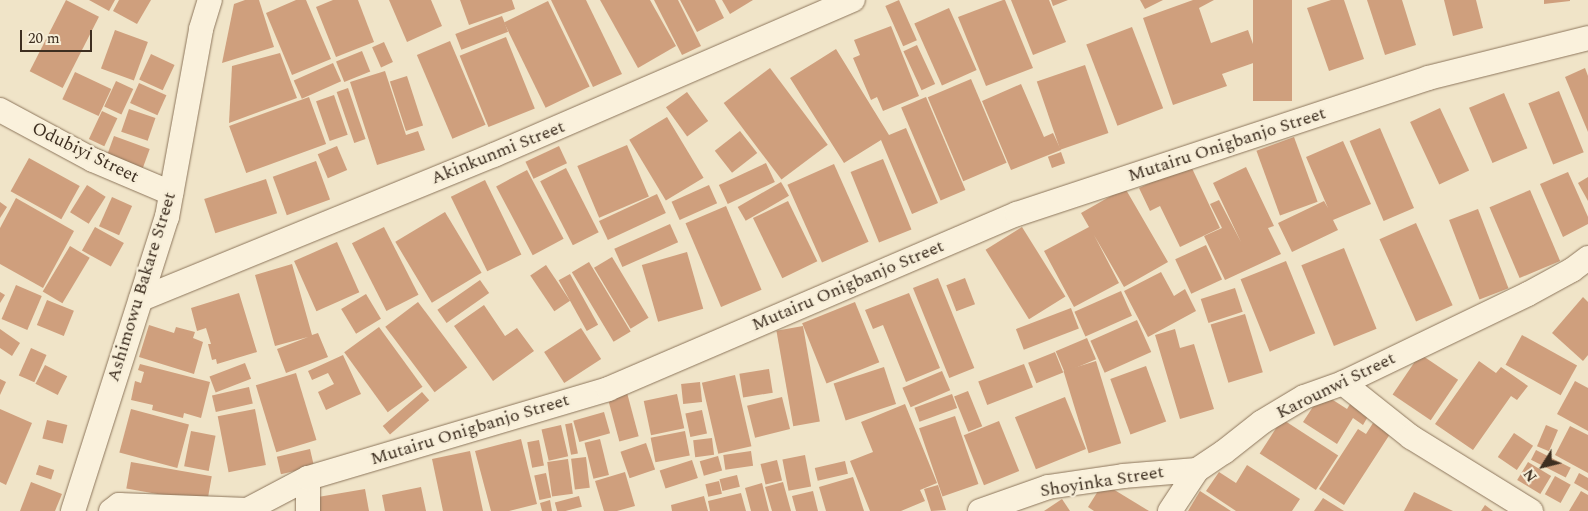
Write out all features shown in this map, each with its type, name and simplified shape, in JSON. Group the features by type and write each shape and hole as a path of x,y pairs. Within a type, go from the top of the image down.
{"street":[{"name":"Ashimowu Bakare Street","path":"73,511 167,217 201,29 210,0"},
{"name":"Akinkunmi Street","path":"141,299 494,156 853,0"},
{"name":"Mutairu Onigbanjo Street","path":"111,511 119,506 247,510 308,478 608,389 1017,214 1428,78 1588,38"},
{"name":"Odubiyi Street","path":"2,116 93,160 171,193"},
{"name":"Karounwi Street","path":"1170,511 1197,470 1270,417 1304,397 1343,383 1528,294 1572,270 1588,258"},
{"path":"1343,383 1411,437 1531,511"},
{"name":"Shoyinka Street","path":"980,511 1048,487 1123,476 1197,470"},
{"path":"308,478 308,511"}],"building":[{"path":"66,0 99,17 63,88 30,71"},
{"path":"89,0 115,0 109,11"},
{"path":"119,0 151,0 137,24 113,11"},
{"path":"245,0 259,0 274,47 222,63 234,4"},
{"path":"296,0 306,0 331,59 292,75 266,13"},
{"path":"333,0 358,0 374,42 336,57 316,7"},
{"path":"389,0 431,0 442,26 407,42"},
{"path":"460,0 512,0 515,9 469,25"},
{"path":"551,0 586,0 622,74 593,87"},
{"path":"600,0 650,0 676,46 638,68"},
{"path":"654,0 678,0 701,46 682,55"},
{"path":"680,0 715,0 724,18 697,32"},
{"path":"722,0 753,0 730,14"},
{"path":"899,0 917,40 903,46 885,6"},
{"path":"1005,0 1033,68 986,86 958,17"},
{"path":"1011,0 1049,0 1066,42 1033,55"},
{"path":"1051,0 1068,0 1053,6"},
{"path":"1140,0 1163,0 1145,9"},
{"path":"1193,0 1214,0 1199,8 1211,43 1248,30 1259,61 1222,74 1227,86 1173,105 1143,18"},
{"path":"1253,0 1292,0 1292,101 1253,101"},
{"path":"1331,0 1344,0 1364,59 1329,71 1307,8"},
{"path":"1367,0 1402,0 1416,45 1385,55"},
{"path":"1444,0 1476,0 1483,28 1453,36"},
{"path":"1544,0 1570,0 1570,1 1544,4"},
{"path":"548,1 590,86 546,108 504,22"},
{"path":"949,8 977,70 942,86 914,23"},
{"path":"502,16 508,32 461,50 455,34"},
{"path":"891,26 919,96 883,111 877,97 871,100 853,58 860,55 854,40"},
{"path":"1132,27 1163,108 1117,126 1086,45"},
{"path":"115,30 148,42 134,80 101,69"},
{"path":"506,37 535,108 488,127 460,56"},
{"path":"450,41 486,125 452,139 417,55"},
{"path":"384,42 393,62 381,67 372,47"},
{"path":"917,45 935,84 922,90 903,51"},
{"path":"836,49 889,135 906,128 938,203 912,214 881,140 844,163 790,78"},
{"path":"362,51 370,71 344,82 336,61"},
{"path":"280,53 297,98 229,123 232,66"},
{"path":"151,54 175,65 163,90 139,79"},
{"path":"333,63 341,81 302,99 294,80"},
{"path":"1085,65 1108,133 1060,150 1037,82"},
{"path":"770,68 828,145 781,180 724,103"},
{"path":"1585,68 1588,76 1588,132 1565,77"},
{"path":"385,71 406,135 418,131 425,150 377,165 350,82"},
{"path":"75,72 111,89 99,116 62,99"},
{"path":"407,76 423,125 406,131 390,82"},
{"path":"971,79 1007,163 963,181 928,97"},
{"path":"116,81 133,89 121,114 104,106"},
{"path":"139,83 166,95 157,115 130,103"},
{"path":"1021,84 1044,137 1053,133 1061,150 1011,170 982,101"},
{"path":"348,88 366,139 354,143 337,92"},
{"path":"1559,91 1584,152 1553,165 1528,103"},
{"path":"687,92 708,121 687,136 666,107"},
{"path":"1504,93 1527,148 1492,163 1469,108"},
{"path":"334,95 348,135 330,141 316,101"},
{"path":"309,97 326,144 246,173 229,126"},
{"path":"926,97 965,190 941,201 901,108"},
{"path":"1440,108 1469,171 1439,184 1410,122"},
{"path":"129,109 155,118 148,141 121,132"},
{"path":"102,111 117,118 104,146 89,139"},
{"path":"667,117 704,178 666,201 629,140"},
{"path":"1380,128 1414,208 1384,221 1350,141"},
{"path":"740,131 757,153 732,173 715,151"},
{"path":"114,136 150,149 142,170 106,157"},
{"path":"1294,137 1318,202 1280,216 1256,151"},
{"path":"1343,141 1371,204 1333,220 1338,230 1292,252 1278,223 1324,201 1328,208 1306,157"},
{"path":"627,145 649,197 599,218 577,166"},
{"path":"337,146 347,170 328,178 318,154"},
{"path":"559,146 567,163 533,179 525,162"},
{"path":"1061,152 1065,163 1052,168 1048,157"},
{"path":"29,158 80,186 61,219 11,191"},
{"path":"883,159 911,229 879,243 851,172"},
{"path":"316,161 330,200 287,215 273,177"},
{"path":"766,163 775,182 728,204 719,185"},
{"path":"834,164 869,242 822,262 787,185"},
{"path":"1190,164 1220,228 1180,247 1160,206 1150,211 1139,188"},
{"path":"1246,167 1274,226 1268,228 1281,254 1225,280 1204,236 1222,228 1210,204 1219,200 1241,242 1213,183"},
{"path":"566,168 599,232 573,245 540,181"},
{"path":"527,170 564,239 533,255 496,186"},
{"path":"1568,172 1588,217 1588,224 1563,237 1540,184"},
{"path":"1588,177 1588,201 1578,183"},
{"path":"266,179 277,213 215,233 204,199"},
{"path":"485,180 521,255 487,271 451,197"},
{"path":"781,182 789,196 746,221 738,207"},
{"path":"87,185 106,197 89,224 70,212"},
{"path":"709,185 717,203 680,220 672,202"},
{"path":"1125,188 1168,262 1124,287 1094,235 1119,283 1074,307 1044,251 1089,227 1081,213"},
{"path":"1530,190 1560,261 1520,278 1489,207"},
{"path":"657,194 666,213 608,240 599,221"},
{"path":"112,197 132,206 119,235 99,226"},
{"path":"16,198 74,231 43,288 0,264 0,228"},
{"path":"788,201 817,261 782,278 753,218"},
{"path":"0,202 7,207 0,218"},
{"path":"726,206 762,290 721,307 685,223"},
{"path":"1478,209 1508,288 1480,299 1449,220"},
{"path":"445,212 482,273 432,303 395,242"},
{"path":"1416,223 1453,305 1416,321 1379,239"},
{"path":"670,224 678,242 622,267 614,249"},
{"path":"95,227 124,243 111,267 82,251"},
{"path":"384,227 419,295 386,311 352,243"},
{"path":"1022,227 1065,297 1029,319 986,250"},
{"path":"337,242 359,292 316,311 294,261"},
{"path":"1206,245 1222,279 1191,294 1175,259"},
{"path":"70,246 90,258 62,303 43,291"},
{"path":"1344,248 1377,329 1334,346 1301,265"},
{"path":"687,252 703,309 658,322 642,265"},
{"path":"612,257 649,318 631,329 594,268"},
{"path":"1286,261 1315,333 1270,352 1241,279"},
{"path":"589,262 631,331 614,342 572,272"},
{"path":"292,264 312,335 318,333 328,357 286,373 277,349 308,337 275,346 255,275"},
{"path":"546,265 570,301 554,311 530,276"},
{"path":"1161,272 1174,296 1185,289 1196,311 1148,337 1124,291"},
{"path":"570,274 598,325 587,331 559,280"},
{"path":"938,278 974,368 949,378 913,288"},
{"path":"965,278 975,304 956,311 946,285"},
{"path":"480,280 489,293 447,323 437,310"},
{"path":"16,285 42,296 27,330 2,319"},
{"path":"1235,288 1243,312 1208,323 1201,299"},
{"path":"1121,291 1132,316 1085,336 1074,312"},
{"path":"0,292 5,295 0,303"},
{"path":"239,293 257,352 217,364 216,359 212,360 208,344 211,344 206,328 197,331 191,308"},
{"path":"909,293 940,368 906,382 883,325 873,329 865,310"},
{"path":"366,294 381,319 356,334 341,309"},
{"path":"1583,297 1588,302 1588,355 1583,361 1552,333"},
{"path":"47,300 74,311 64,336 37,325"},
{"path":"418,302 467,367 435,392 385,327"},
{"path":"855,302 879,362 826,384 802,323"},
{"path":"484,305 505,336 517,328 534,351 493,381 454,326"},
{"path":"1071,308 1079,329 1024,350 1016,329"},
{"path":"1245,314 1263,372 1228,383 1211,325"},
{"path":"1137,320 1151,352 1105,373 1090,341"},
{"path":"149,325 174,333 176,327 195,332 193,338 203,342 194,374 139,357"},
{"path":"803,326 820,422 793,426 776,331"},
{"path":"379,327 422,387 388,412 344,352"},
{"path":"581,328 601,359 564,383 544,352"},
{"path":"0,329 20,343 12,356 0,348"},
{"path":"1175,329 1180,348 1194,344 1214,409 1180,419 1155,335"},
{"path":"1522,335 1577,366 1561,395 1506,365"},
{"path":"1087,338 1096,359 1065,372 1056,351"},
{"path":"31,348 47,355 34,382 19,375"},
{"path":"1055,352 1063,372 1036,383 1028,363"},
{"path":"1420,354 1458,380 1431,420 1393,395"},
{"path":"343,355 361,394 326,410 318,392 334,384 328,373 312,380 308,371"},
{"path":"1096,361 1121,443 1089,453 1063,371"},
{"path":"1479,361 1496,373 1501,367 1528,386 1517,400 1511,396 1473,450 1435,424"},
{"path":"245,363 251,379 216,392 210,377"},
{"path":"140,364 210,382 201,418 184,413 183,418 152,410 153,405 131,400 135,381 141,383 144,372 138,370"},
{"path":"1024,364 1033,387 987,405 978,382"},
{"path":"45,365 67,376 58,395 35,384"},
{"path":"1146,366 1166,421 1130,434 1110,379"},
{"path":"884,367 896,404 846,420 834,383"},
{"path":"769,369 773,393 743,397 739,374"},
{"path":"942,371 950,390 911,407 902,388"},
{"path":"296,373 316,440 276,452 256,385"},
{"path":"735,375 751,446 718,454 702,383"},
{"path":"0,379 6,382 0,395"},
{"path":"1575,381 1588,388 1588,431 1557,414"},
{"path":"700,382 702,402 683,404 681,384"},
{"path":"249,387 253,404 216,412 212,396"},
{"path":"626,389 639,436 619,442 607,394"},
{"path":"968,391 982,426 968,432 954,397"},
{"path":"422,392 429,400 390,434 383,426"},
{"path":"1322,393 1347,409 1352,401 1370,413 1363,425 1353,418 1337,444 1303,422"},
{"path":"677,394 684,428 651,435 644,401"},
{"path":"952,394 957,408 920,422 914,408"},
{"path":"782,397 790,429 755,438 747,406"},
{"path":"1065,397 1086,449 1036,469 1015,417"},
{"path":"905,404 937,483 920,490 925,501 901,511 870,511 850,461 873,452 861,422"},
{"path":"0,409 32,423 6,485 0,482"},
{"path":"131,409 189,425 177,468 119,452"},
{"path":"255,409 266,465 229,472 218,416"},
{"path":"702,410 707,433 690,437 685,414"},
{"path":"604,412 610,433 579,442 573,421"},
{"path":"955,416 978,484 943,496 919,428"},
{"path":"1282,419 1338,455 1316,490 1260,453"},
{"path":"47,420 67,425 63,444 42,438"},
{"path":"999,421 1019,471 984,485 964,435"},
{"path":"572,423 578,453 571,455 565,424"},
{"path":"1373,423 1390,434 1344,505 1319,489 1358,429 1366,434"},
{"path":"561,425 568,456 549,461 542,429"},
{"path":"1546,425 1558,430 1549,451 1537,446"},
{"path":"1570,426 1588,435 1588,473 1555,455"},
{"path":"191,431 216,436 209,471 184,466"},
{"path":"685,431 690,456 655,462 651,438"},
{"path":"1514,433 1533,446 1517,470 1498,457"},
{"path":"712,438 714,455 695,457 693,440"},
{"path":"521,439 537,504 509,511 491,511 475,451"},
{"path":"600,439 609,475 593,479 584,443"},
{"path":"539,440 544,466 532,468 527,442"},
{"path":"646,443 655,469 630,478 620,452"},
{"path":"310,449 314,467 281,474 277,457"},
{"path":"1536,450 1571,468 1566,478 1531,460"},
{"path":"470,451 483,511 443,511 432,459"},
{"path":"751,451 753,466 725,470 723,455"},
{"path":"805,455 811,486 789,491 782,459"},
{"path":"718,456 722,470 704,476 700,461"},
{"path":"586,457 590,488 575,490 571,459"},
{"path":"568,459 573,494 552,497 547,462"},
{"path":"692,460 698,478 666,489 660,471"},
{"path":"777,460 782,480 766,484 761,464"},
{"path":"845,461 848,474 818,481 815,468"},
{"path":"131,462 212,476 207,503 126,489"},
{"path":"1528,462 1551,476 1540,494 1517,480"},
{"path":"39,465 54,470 51,479 36,475"},
{"path":"1247,465 1300,499 1292,511 1236,511 1206,491 1219,472 1236,483"},
{"path":"625,472 635,506 617,511 604,511 595,481"},
{"path":"546,473 551,497 539,500 534,475"},
{"path":"1579,473 1588,478 1588,491 1574,483"},
{"path":"737,475 740,487 722,491 720,479"},
{"path":"1555,476 1571,485 1561,503 1545,494"},
{"path":"853,477 864,511 826,511 819,487"},
{"path":"719,481 722,494 708,497 705,484"},
{"path":"31,482 62,494 55,511 20,511"},
{"path":"783,482 791,511 772,511 765,487"},
{"path":"762,483 769,511 751,511 745,488"},
{"path":"1103,483 1149,511 1094,511 1088,507"},
{"path":"938,485 946,510 931,511 924,489"},
{"path":"421,487 426,511 385,511 382,495"},
{"path":"365,489 369,511 320,511 318,497"},
{"path":"813,491 818,511 796,511 792,496"},
{"path":"1200,491 1231,511 1188,511"},
{"path":"1581,491 1588,495 1588,511 1569,511"},
{"path":"1414,492 1453,511 1404,511"},
{"path":"741,493 746,511 710,511 708,501"},
{"path":"579,496 582,507 557,511 555,502"},
{"path":"704,496 708,511 672,511 671,505"},
{"path":"1323,498 1344,511 1314,511"},
{"path":"1062,499 1070,511 1044,511"},
{"path":"550,500 552,511 542,511 540,503"},
{"path":"1485,505 1493,511 1481,511"}]}
